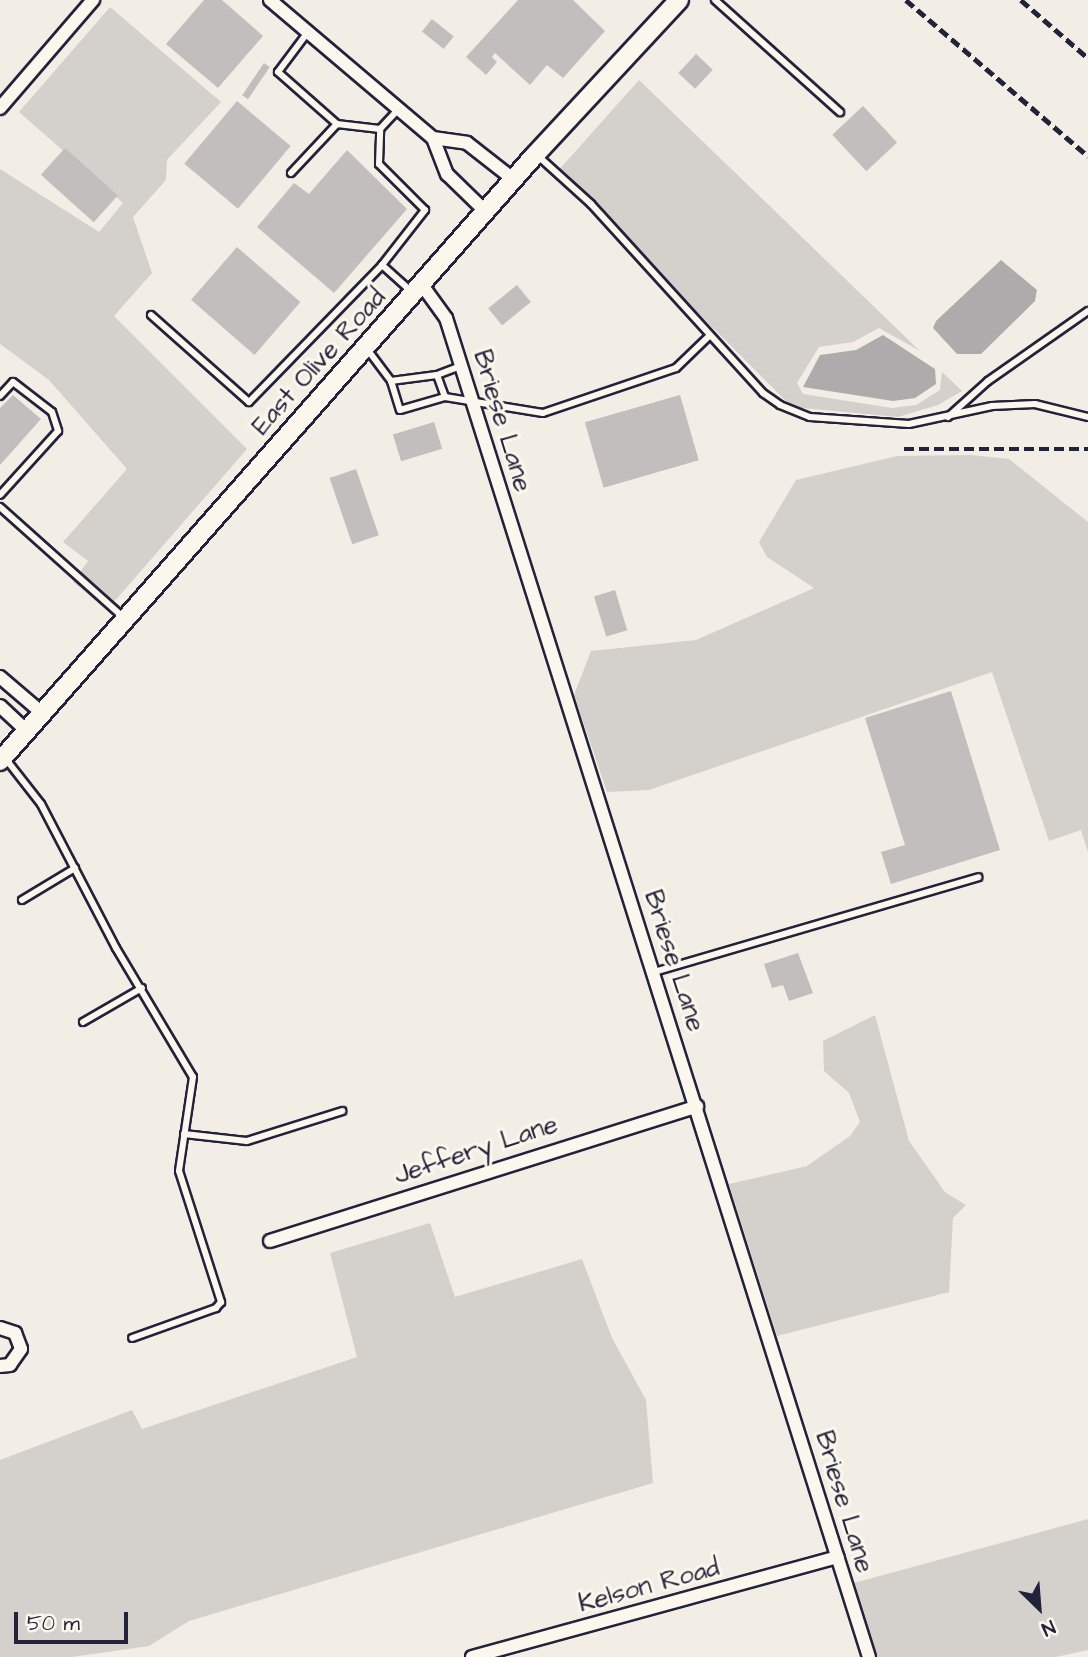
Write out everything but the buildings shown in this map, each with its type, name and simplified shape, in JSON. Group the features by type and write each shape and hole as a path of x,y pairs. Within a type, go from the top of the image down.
{"street":[{"path":"0,108 93,0"},
{"path":"270,0 433,138 447,174 485,211"},
{"name":"East Olive Road","path":"2,759 124,618 367,349 535,154 679,0"},
{"path":"433,138 467,143 513,179"},
{"name":"Briese Lane","path":"418,289 443,312 461,366 869,1657"},
{"path":"0,677 41,712"},
{"path":"0,706 26,730"},
{"name":"Jeffery Lane","path":"270,1241 697,1106"},
{"path":"0,1328 15,1333 21,1349 10,1365 0,1366"},
{"name":"Kelson Road","path":"471,1657 838,1557"}],"lane":[{"path":"715,0 840,112"},
{"path":"308,32 278,72 337,124 380,129"},
{"path":"151,314 249,402 382,265 425,210 379,164 380,129 399,109"},
{"path":"291,173 337,124"},
{"path":"535,154 584,197 763,393 810,417 909,424 947,418 992,406 1035,404 1088,417"},
{"path":"382,265 418,289"},
{"path":"947,418 988,381 1088,312"},
{"path":"367,349 391,381 400,410 445,397 471,399 543,413 581,403 676,368 710,335"},
{"path":"391,381 410,381 438,375 461,366"},
{"path":"438,375 445,397"},
{"path":"0,396 13,382 52,412 58,431 0,495"},
{"path":"416,396 419,404"},
{"path":"0,506 124,618"},
{"path":"2,759 41,804 193,1077 195,1089 184,1134 179,1171 221,1302 216,1308 132,1338"},
{"path":"22,900 75,868"},
{"path":"654,972 978,877"},
{"path":"83,1022 142,988"},
{"path":"184,1134 247,1141 342,1111"}],"shaded area":[{"path":"110,7 221,102 167,160 166,180 133,217 152,273 114,316 247,449 107,610 73,582 88,561 63,542 127,469 49,380 0,344 0,169 99,232 123,203 19,112"},
{"path":"639,80 920,351 879,328 853,342 819,347 797,383 803,394 892,408 916,405 940,390 942,372 962,391 938,405 898,417 792,407 557,172"},
{"path":"1001,260 1037,290 1035,301 981,354 957,354 933,328 936,321"},
{"path":"883,335 935,369 936,384 915,398 893,401 803,387 820,355 856,350"},
{"path":"971,455 1009,459 1088,522 1088,852 1081,830 1049,841 992,672 649,790 607,792 574,695 591,651 696,640 814,588 767,557 759,542 796,480 897,456"},
{"path":"875,1015 909,1141 945,1192 966,1205 953,1218 949,1292 777,1336 729,1184 807,1166 850,1136 860,1122 849,1093 824,1071 823,1041"},
{"path":"430,1223 455,1297 582,1259 612,1338 646,1400 653,1483 189,1621 149,1646 72,1657 0,1657 0,1460 132,1410 142,1429 357,1357 330,1253"},
{"path":"1088,1519 1088,1650 1056,1657 877,1657 854,1583"}],"railway":[{"path":"906,0 1088,156"},
{"path":"1021,0 1088,58"},
{"path":"904,449 1088,449"}]}
